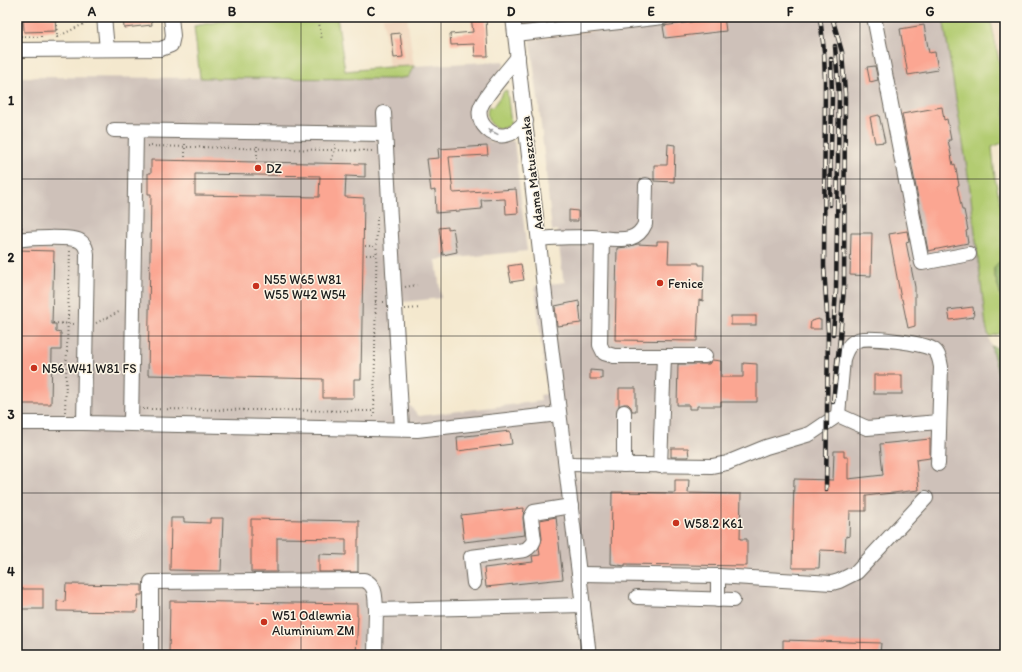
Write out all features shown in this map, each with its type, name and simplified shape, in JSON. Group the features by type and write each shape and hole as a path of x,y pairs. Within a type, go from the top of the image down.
{"street":[{"path":"104,17 107,49"},
{"path":"17,50 161,49 171,46 173,36 171,17"},
{"name":"Adama Matuszczaka","path":"513,17 549,330 589,655"},
{"path":"515,34 663,17"},
{"path":"874,17 922,263 969,254"},
{"path":"518,57 486,98 480,109 480,114 481,121 487,130 501,136 511,134 526,121"},
{"path":"384,113 402,429"},
{"path":"114,130 384,134"},
{"path":"132,423 136,130"},
{"path":"539,240 558,237 631,238 640,233 645,224 646,185"},
{"path":"17,240 33,238 73,239 85,246 87,255 84,423"},
{"path":"602,238 600,345 604,354 609,356 705,356"},
{"path":"838,415 843,359 846,350 853,342 859,339 871,338 926,346 935,350 938,353 941,366 938,464"},
{"path":"660,466 664,356"},
{"path":"624,412 624,465"},
{"path":"17,423 132,423 427,429 560,414"},
{"path":"566,464 660,466 719,465 766,447 810,434 838,415"},
{"path":"838,415 867,428 939,422"},
{"path":"580,574 718,576 832,583 840,581 857,572 926,498"},
{"path":"474,583 471,557 525,550 534,540 531,517 534,512 571,506"},
{"path":"669,575 669,598"},
{"path":"718,576 718,600"},
{"path":"150,655 151,582 364,580 369,581 375,594 375,655"},
{"path":"637,597 733,600"},
{"path":"376,610 583,605"}],"path":[{"path":"56,17 57,37 98,17"},
{"path":"318,17 322,40"},
{"path":"41,32 41,37"},
{"path":"185,161 186,131"},
{"path":"257,132 257,159"},
{"path":"331,160 335,150 336,133"},
{"path":"136,146 385,150"},
{"path":"374,423 377,211"},
{"path":"65,417 70,246"},
{"path":"365,246 376,246"},
{"path":"366,255 376,255"},
{"path":"400,288 417,286"},
{"path":"131,409 374,411"}],"shaded area":[{"path":"383,17 407,17 414,66 389,67"},
{"path":"528,17 689,17 530,40"},
{"path":"689,17 943,17 969,181 986,326 1005,400 1005,655 17,655 17,77 393,79 408,77 414,66 504,61 504,66 480,97 490,142 514,141 527,251 436,260 441,298 403,302 407,402 419,416 541,401 540,395 547,394 535,286 566,282 563,278 557,230 552,231 539,106 530,40"},
{"path":"990,17 1005,17 1005,89 995,37"}],"green space":[{"path":"243,17 337,17 345,71 414,66 408,77 393,79 200,78 194,26"},
{"path":"943,17 990,17 1005,89 1005,142 992,147 995,178 1005,219 1005,263 999,262 994,267 994,273 1005,310 1005,332 989,337 986,326 969,181"},
{"path":"505,90 507,91 511,124 506,127 496,128 489,121 487,112 489,106 492,108"},
{"path":"999,262 1005,263 1005,310 994,273 994,267"},
{"path":"991,346 1002,349 1005,356 1005,400"}],"building":[{"path":"23,17 55,17 56,31 24,32"},
{"path":"123,17 151,17 152,25 124,28"},
{"path":"471,17 486,17 488,56 475,56 474,44 451,45 450,34 473,32"},
{"path":"724,17 726,31 665,38 663,26"},
{"path":"924,25 929,53 935,52 938,70 908,75 900,29"},
{"path":"400,33 403,57 394,58 391,34"},
{"path":"875,66 878,80 870,82 867,67"},
{"path":"942,107 944,120 947,119 951,140 948,140 953,165 955,164 959,185 957,186 968,230 966,231 968,243 928,251 902,114"},
{"path":"879,115 885,142 875,143 870,117"},
{"path":"668,144 675,145 674,182 654,181 654,165 667,165"},
{"path":"487,146 488,155 449,157 453,193 516,189 518,213 506,214 505,199 481,200 482,209 436,213 435,190 431,191 427,159 439,158 438,149"},
{"name":"N55 W65 W81 W55 W42 W54","path":"151,160 365,164 365,177 346,176 345,197 364,198 361,379 354,379 354,398 323,398 323,379 148,375 151,194 148,194 148,173 151,173","holes":["195,174 320,176 319,197 195,195"]},
{"path":"569,210 578,211 578,221 569,221"},
{"path":"448,227 448,229 453,228 457,252 443,255 439,228"},
{"path":"907,231 909,241 906,242 915,287 915,326 908,328 889,234"},
{"path":"851,233 872,233 871,276 850,275"},
{"name":"Fenice","path":"657,241 669,241 668,263 699,263 699,265 704,265 703,301 699,300 697,341 615,340 617,248 637,244 657,245"},
{"name":"N56 W41 W81 FS","path":"17,250 54,251 52,324 56,324 56,332 61,333 61,350 52,350 51,404 17,404"},
{"path":"521,264 524,280 511,282 508,266"},
{"path":"579,301 581,323 557,326 555,306"},
{"path":"973,307 974,317 950,320 948,310"},
{"path":"731,316 756,316 756,325 731,325"},
{"path":"821,320 821,329 810,329 811,321"},
{"path":"712,360 721,361 721,377 743,377 743,363 757,364 757,402 721,402 721,406 697,406 697,409 689,409 689,405 677,405 678,364 709,364"},
{"path":"590,370 602,371 602,379 590,379"},
{"path":"874,375 902,375 902,394 874,394"},
{"path":"619,388 636,388 636,411 632,411 628,404 619,406"},
{"path":"510,431 512,444 458,451 457,437"},
{"path":"930,439 930,458 916,460 919,490 866,496 866,511 850,511 849,537 846,536 845,551 820,550 819,568 792,568 794,479 833,480 834,451 844,451 844,457 848,457 848,479 883,475 880,444"},
{"path":"671,448 688,448 689,457 671,457"},
{"name":"W58.2 K61","path":"675,480 689,480 688,493 741,494 740,539 747,539 747,566 625,564 625,566 611,564 612,492 675,493"},
{"path":"524,508 523,518 525,535 464,542 461,515"},
{"path":"556,517 563,579 486,587 484,568 533,562 532,556 540,555 539,548 542,539 540,520"},
{"path":"171,518 184,518 184,522 210,523 210,518 223,518 221,571 170,570"},
{"path":"251,519 359,521 358,572 319,572 319,554 346,555 346,539 277,538 277,572 251,572"},
{"path":"66,584 142,585 142,595 138,595 137,612 57,611 57,601 65,602"},
{"path":"17,589 43,589 43,609 17,609"},
{"name":"W51 Odlewnia Aluminium ZM","path":"170,601 357,604 358,616 356,655 169,655"},
{"path":"783,640 881,643 880,655 793,655 783,653"}],"railway":[{"path":"820,17 824,51 825,80 824,266 828,331 826,490"},
{"path":"832,17 842,52 845,94 844,287 833,402"},
{"path":"833,334 836,291 839,95 835,46"},
{"path":"830,205 832,95 831,59"}],"place":[{"name":"DZ","path":"258,168"},
{"name":"Fenice","path":"660,283"},
{"name":"N55 W65 W81 W55 W42 W54","path":"256,286"},
{"name":"N56 W41 W81 FS","path":"34,368"},
{"name":"W58.2 K61","path":"676,523"},
{"name":"W51 Odlewnia Aluminium ZM","path":"264,622"}]}
